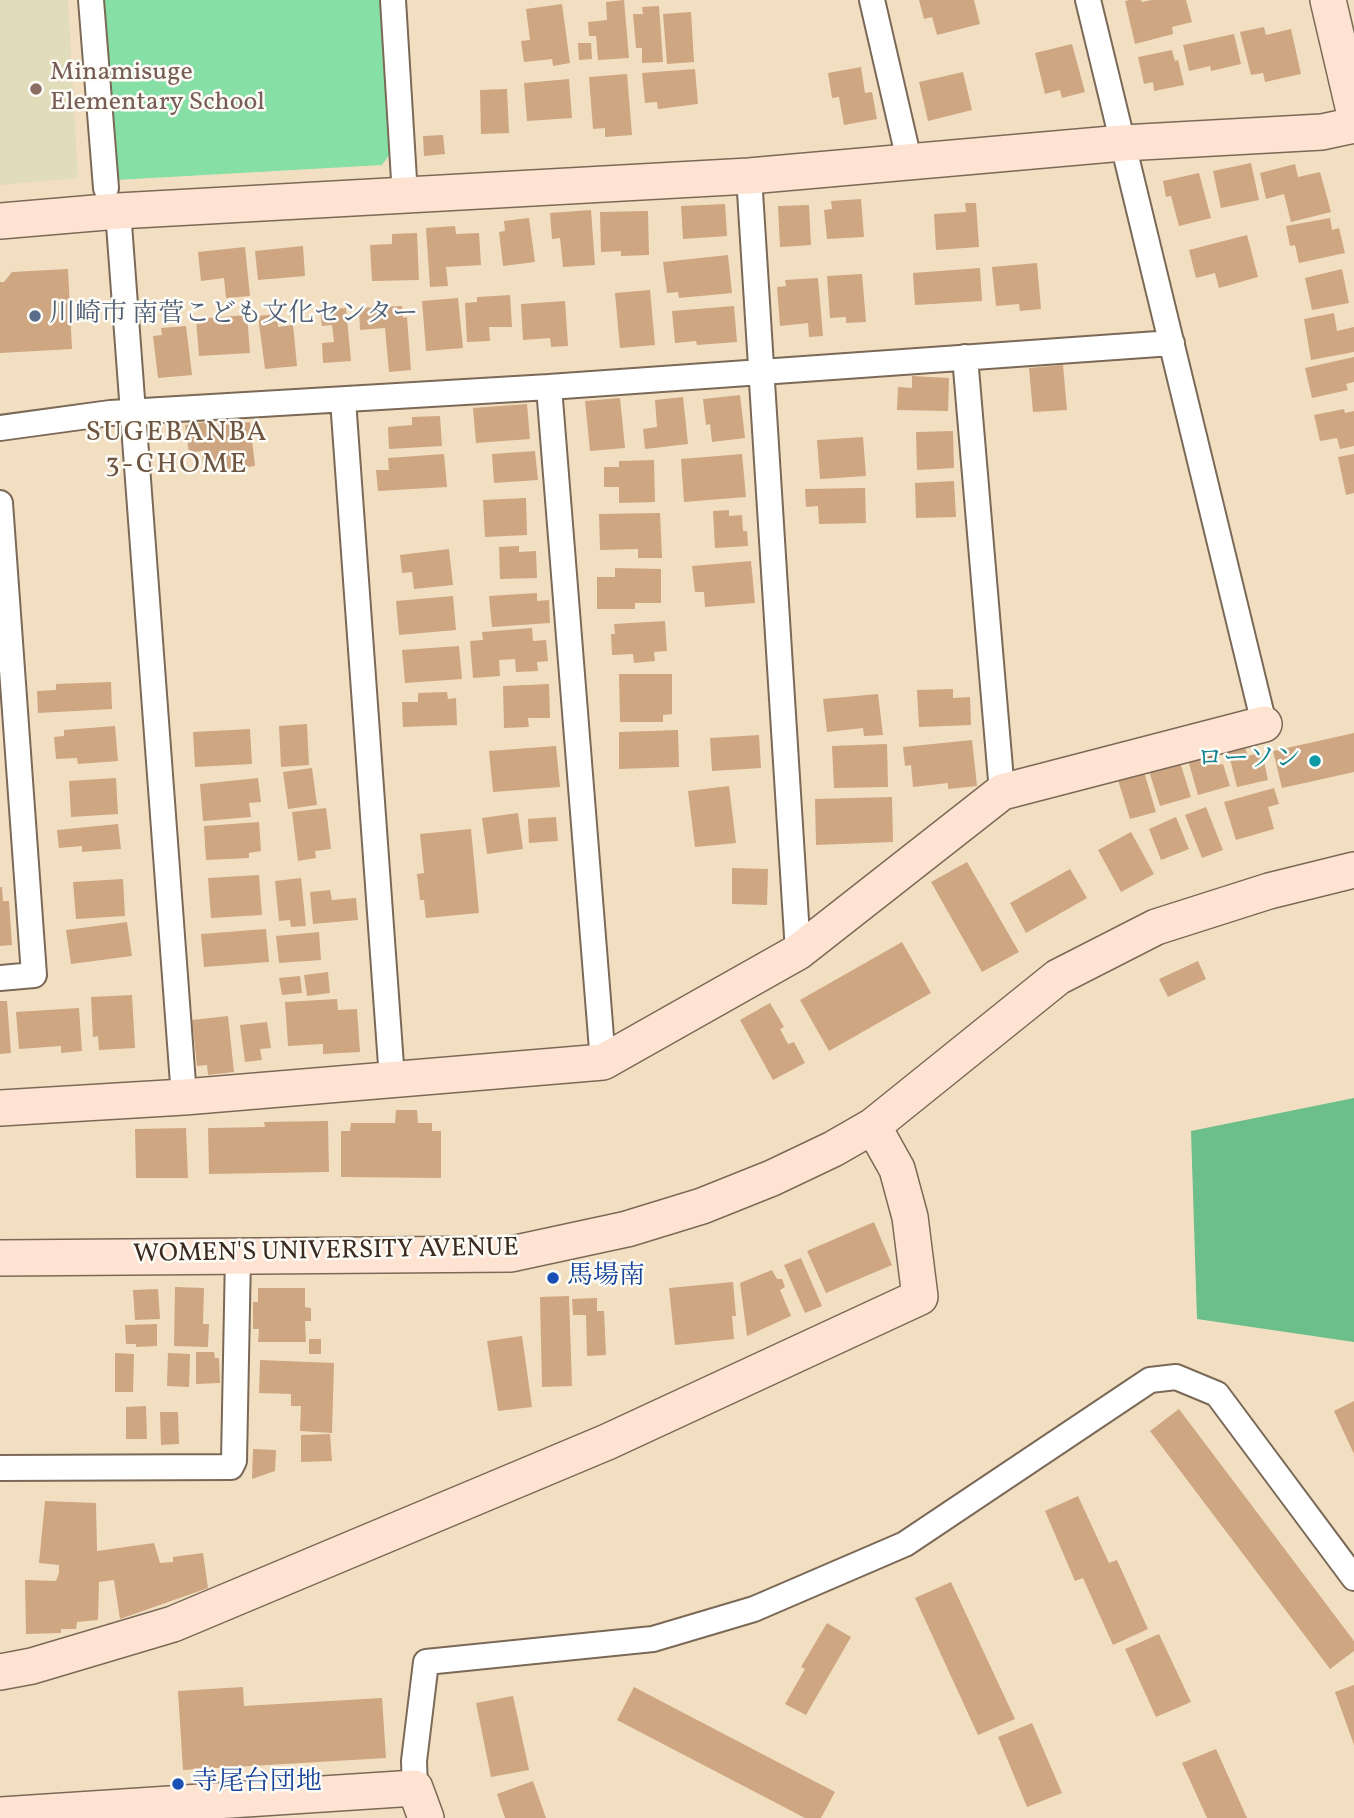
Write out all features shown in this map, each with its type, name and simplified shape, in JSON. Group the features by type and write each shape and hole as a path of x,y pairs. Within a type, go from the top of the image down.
{"street":[{"path":"91,0 132,412 184,1097"},
{"path":"393,0 405,196"},
{"path":"872,0 909,160"},
{"path":"0,1108 184,1097 603,1062 798,952 1002,792 1265,724 1088,0"},
{"path":"1328,0 1354,111"},
{"path":"0,221 112,200 405,196 749,176 1123,143 1322,132 1354,125"},
{"path":"749,176 759,372 798,952"},
{"path":"0,428 132,412 550,387 1172,343"},
{"path":"965,357 1002,792"},
{"path":"550,387 603,1062"},
{"path":"343,400 392,1079"},
{"path":"0,503 34,975 0,978"},
{"name":"WOMEN'S UNIVERSITY AVENUE","path":"0,1258 511,1254 627,1229 702,1206 772,1178 833,1149 873,1126 1058,977 1156,927 1269,891 1354,870"},
{"path":"0,1672 32,1666 173,1624 607,1442 920,1297 910,1217 897,1170 873,1126"},
{"path":"0,1468 231,1467 234,1461 238,1255"},
{"path":"0,1815 421,1803 414,1761 426,1662 653,1639 754,1609 905,1544 1150,1380 1176,1377 1217,1394 1354,1578"}],"shaded area":[{"name":"Minamisuge Elementary School","path":"0,0 68,0 78,178 0,185"}],"green space":[{"path":"102,0 380,0 390,154 382,165 116,180"},
{"path":"1354,1098 1354,1342 1197,1319 1191,1131"}],"building":[{"path":"624,0 629,58 598,60 596,36 589,36 588,22 607,20 606,2"},
{"path":"919,0 974,0 980,24 937,35 932,17 924,19"},
{"path":"1186,0 1192,22 1172,27 1173,34 1135,44 1125,1"},
{"path":"562,4 570,63 553,66 552,59 524,62 521,41 530,40 526,9"},
{"path":"659,6 663,62 642,63 642,48 636,48 633,14 643,14 642,7"},
{"path":"691,12 694,62 667,64 663,14"},
{"path":"1264,27 1266,35 1291,29 1301,74 1265,82 1263,73 1251,75 1240,32"},
{"path":"1234,34 1241,64 1211,71 1210,66 1189,71 1183,45"},
{"path":"578,43 591,43 592,59 579,60"},
{"path":"1072,44 1085,92 1062,98 1060,90 1045,94 1035,53"},
{"path":"1172,50 1175,61 1178,60 1184,85 1154,91 1153,82 1144,84 1138,57"},
{"path":"861,67 865,93 872,92 877,119 844,125 839,97 832,98 828,73"},
{"path":"695,69 698,104 658,109 657,102 645,103 642,73"},
{"path":"963,72 972,110 928,121 919,82"},
{"path":"627,74 632,135 605,137 605,128 593,129 589,77"},
{"path":"569,79 572,118 527,121 524,83"},
{"path":"507,89 509,133 481,134 480,90"},
{"path":"443,135 445,154 424,156 423,136"},
{"path":"1251,163 1259,200 1221,208 1213,171"},
{"path":"1295,164 1298,177 1320,172 1331,212 1291,222 1284,194 1266,199 1260,173"},
{"path":"1199,173 1211,218 1179,226 1171,196 1166,197 1163,181"},
{"path":"861,199 864,237 827,239 824,210 832,209 831,201"},
{"path":"965,203 976,203 979,247 936,250 934,214 966,212"},
{"path":"725,204 727,236 683,239 681,206"},
{"path":"809,205 811,245 780,247 778,206"},
{"path":"591,210 595,265 563,267 560,238 552,239 550,213"},
{"path":"648,211 649,255 621,256 621,251 601,252 600,212"},
{"path":"529,218 535,262 503,266 499,232 505,231 504,221"},
{"path":"1330,218 1332,230 1339,228 1345,253 1299,263 1295,245 1290,246 1286,226"},
{"path":"455,226 456,234 479,233 481,265 446,267 448,286 430,287 426,228"},
{"path":"417,233 419,280 372,281 370,245 392,244 392,234"},
{"path":"1247,235 1258,277 1219,288 1215,273 1196,278 1189,250"},
{"path":"303,246 305,276 258,280 255,251"},
{"path":"245,247 250,296 226,298 224,278 201,281 198,252"},
{"path":"728,255 732,293 679,298 678,292 667,293 663,262"},
{"path":"1037,263 1041,309 1020,311 1019,304 996,306 992,267"},
{"path":"980,268 982,301 915,305 913,273"},
{"name":"川崎市 南菅こども文化センター","path":"68,269 72,349 0,353 0,282 4,282 12,272"},
{"path":"1342,269 1349,303 1312,310 1305,278"},
{"path":"862,274 866,322 846,323 846,317 830,318 827,276"},
{"path":"818,278 823,336 809,337 808,323 780,326 777,287 786,286 785,280"},
{"path":"650,290 655,345 620,348 615,293"},
{"path":"510,295 512,327 489,327 490,341 467,342 465,303 477,302 477,297"},
{"path":"458,298 463,348 426,351 422,301"},
{"path":"565,301 568,346 551,347 550,338 523,340 521,304"},
{"path":"402,306 403,318 407,317 411,370 389,372 385,328 360,330 359,308"},
{"path":"734,306 737,342 697,345 696,341 675,343 672,311"},
{"path":"346,308 351,361 323,363 322,343 334,342 332,325 322,326 320,310"},
{"path":"1334,313 1337,331 1354,327 1354,352 1311,360 1304,319"},
{"path":"277,314 278,327 293,325 297,366 265,369 258,316"},
{"path":"247,315 250,353 199,356 196,319"},
{"path":"186,326 192,375 158,378 153,336 162,335 161,328"},
{"path":"1354,357 1354,382 1346,384 1348,390 1312,398 1305,368"},
{"path":"1063,365 1067,410 1033,412 1029,368"},
{"path":"912,376 949,378 948,411 897,410 898,387 912,388"},
{"path":"740,395 745,438 712,442 710,424 706,425 703,399"},
{"path":"683,397 688,444 645,449 643,429 657,427 655,400"},
{"path":"620,398 625,448 590,451 585,401"},
{"path":"527,404 530,439 476,443 473,408"},
{"path":"1344,409 1345,413 1354,411 1354,446 1340,449 1337,438 1320,441 1314,415"},
{"path":"440,416 442,446 389,449 388,427 412,425 412,417"},
{"path":"214,421 214,426 250,422 255,466 204,472 202,451 189,453 185,425"},
{"path":"953,431 954,468 917,470 916,432"},
{"path":"863,437 866,476 820,479 817,440"},
{"path":"535,451 538,480 494,483 492,454"},
{"path":"444,454 447,487 378,491 376,470 389,470 388,458"},
{"path":"742,454 746,497 684,502 681,459"},
{"path":"1354,454 1354,493 1346,495 1338,457"},
{"path":"654,460 655,502 619,503 619,487 604,487 604,467 619,467 619,461"},
{"path":"954,481 956,517 916,518 915,483"},
{"path":"865,488 866,523 819,524 818,506 806,507 805,489"},
{"path":"526,498 527,535 485,537 483,500"},
{"path":"729,510 729,516 742,515 748,546 715,548 713,511"},
{"path":"660,513 662,558 638,558 638,549 600,550 599,514"},
{"path":"519,546 519,552 536,551 537,578 500,579 499,547"},
{"path":"449,549 453,585 414,589 412,572 402,573 400,555"},
{"path":"751,561 755,603 705,607 704,592 695,592 692,566"},
{"path":"615,568 661,569 661,603 635,603 635,609 597,609 597,577 615,577"},
{"path":"537,593 537,601 549,600 550,623 492,627 489,596"},
{"path":"453,596 456,630 399,635 396,601"},
{"path":"665,621 667,651 654,652 655,661 634,663 633,654 612,655 611,634 615,634 614,624"},
{"path":"532,628 533,641 546,640 548,661 537,662 538,671 516,672 515,659 499,660 500,676 473,678 470,641 483,640 482,632"},
{"path":"459,646 462,679 405,683 402,650"},
{"path":"619,674 672,674 672,714 663,715 663,722 620,722"},
{"path":"111,682 112,709 38,713 37,691 56,690 56,684"},
{"path":"549,684 550,718 528,718 529,727 504,728 503,686"},
{"path":"953,689 953,698 970,697 971,725 919,727 917,690"},
{"path":"447,692 448,699 456,698 457,725 403,727 402,702 418,702 418,693"},
{"path":"878,694 883,735 864,736 863,728 827,732 823,699"},
{"path":"307,724 309,765 281,767 279,726"},
{"path":"115,726 118,761 78,764 77,758 56,759 54,737 64,736 64,730"},
{"path":"250,729 252,764 195,767 193,732"},
{"path":"678,730 679,767 619,769 619,732"},
{"name":"ローソン","path":"1354,733 1354,772 1282,788 1273,751"},
{"path":"759,735 761,768 712,771 710,738"},
{"path":"972,740 977,786 948,789 948,783 913,787 911,765 905,766 903,747"},
{"path":"887,744 888,787 834,788 832,746"},
{"path":"556,746 560,787 493,792 489,751"},
{"path":"1245,747 1248,756 1262,752 1268,780 1237,787 1228,751"},
{"path":"1213,753 1217,765 1223,764 1230,786 1198,795 1188,760"},
{"path":"1180,762 1191,797 1160,806 1149,771"},
{"path":"312,768 317,805 288,809 283,772"},
{"path":"1144,772 1156,812 1130,819 1118,780"},
{"path":"116,778 118,814 71,817 69,781"},
{"path":"258,778 261,802 249,803 251,817 203,821 200,784"},
{"path":"729,786 736,843 695,847 688,791"},
{"path":"1274,788 1279,804 1268,807 1274,829 1236,840 1224,802"},
{"path":"892,797 893,842 816,845 815,799"},
{"path":"1206,807 1223,850 1202,858 1185,815"},
{"path":"326,808 331,849 315,851 316,858 298,861 292,812"},
{"path":"518,813 523,849 487,854 482,818"},
{"path":"556,817 558,841 529,843 528,819"},
{"path":"1176,817 1189,849 1161,860 1149,829"},
{"path":"259,822 261,851 249,853 249,858 206,860 204,826"},
{"path":"118,824 121,849 82,852 82,846 59,848 57,830"},
{"path":"471,829 479,913 426,918 424,900 420,900 417,874 424,873 420,834"},
{"path":"1131,832 1154,874 1121,892 1098,850"},
{"path":"967,862 1019,952 982,972 931,882"},
{"path":"732,868 768,869 767,905 732,904"},
{"path":"1070,869 1087,898 1026,933 1010,903"},
{"path":"259,875 262,915 211,918 208,878"},
{"path":"301,878 306,926 291,927 290,920 279,921 275,881"},
{"path":"123,879 125,916 76,919 73,882"},
{"path":"0,887 3,901 9,901 12,945 0,946"},
{"path":"330,890 332,900 356,898 358,920 313,924 310,892"},
{"path":"127,922 132,956 71,964 66,930"},
{"path":"266,929 269,962 204,967 201,934"},
{"path":"319,932 321,960 279,963 276,936"},
{"path":"902,942 931,993 829,1051 800,1000"},
{"path":"1198,961 1206,979 1168,997 1159,979"},
{"path":"328,972 330,993 307,996 304,975"},
{"path":"300,976 302,993 282,995 279,978"},
{"path":"132,995 135,1048 99,1050 98,1036 93,1037 91,997"},
{"path":"337,999 338,1010 357,1009 360,1052 323,1054 323,1044 288,1046 285,1002"},
{"path":"0,1001 7,1001 11,1053 0,1054"},
{"path":"770,1003 784,1027 780,1029 788,1044 794,1042 805,1063 773,1080 740,1020"},
{"path":"79,1008 82,1051 61,1053 61,1046 19,1049 16,1012"},
{"path":"228,1016 234,1072 208,1075 207,1065 197,1066 192,1020"},
{"path":"267,1022 271,1048 260,1049 262,1060 245,1062 240,1025"},
{"path":"396,1110 417,1110 418,1123 432,1123 432,1131 441,1131 441,1178 341,1177 341,1131 350,1131 351,1123 395,1123"},
{"path":"328,1121 329,1172 209,1174 208,1128 265,1127 264,1122"},
{"path":"186,1128 188,1178 136,1178 135,1129"},
{"path":"874,1222 892,1265 826,1293 807,1251"},
{"path":"801,1258 822,1306 805,1313 784,1265"},
{"path":"772,1270 777,1279 782,1279 785,1287 780,1290 791,1316 747,1336 740,1283"},
{"path":"733,1282 736,1316 732,1316 734,1339 675,1345 669,1288"},
{"path":"175,1287 204,1288 203,1324 209,1324 208,1347 174,1346"},
{"path":"258,1288 305,1288 305,1307 311,1308 311,1321 305,1321 306,1342 258,1342 259,1329 253,1329 253,1302 258,1302"},
{"path":"158,1289 160,1319 135,1320 133,1290"},
{"path":"569,1296 572,1386 542,1387 540,1297"},
{"path":"597,1298 597,1311 604,1311 606,1355 587,1356 586,1315 573,1315 572,1299"},
{"path":"157,1324 157,1346 136,1347 136,1344 126,1344 125,1325"},
{"path":"522,1336 532,1407 498,1411 487,1341"},
{"path":"309,1339 321,1339 321,1354 309,1354"},
{"path":"196,1352 214,1352 215,1358 219,1358 220,1383 196,1384"},
{"path":"115,1353 134,1354 133,1392 115,1392"},
{"path":"168,1353 190,1354 189,1387 167,1386"},
{"path":"260,1360 334,1363 332,1433 300,1431 301,1406 291,1406 291,1394 259,1393"},
{"path":"1354,1401 1354,1454 1334,1411"},
{"path":"146,1406 147,1439 126,1439 126,1407"},
{"path":"1179,1409 1354,1641 1354,1651 1330,1669 1150,1431"},
{"path":"160,1412 178,1412 179,1444 161,1445"},
{"path":"330,1434 332,1461 301,1462 301,1435"},
{"path":"253,1449 276,1450 275,1471 252,1479"},
{"path":"1078,1496 1109,1563 1117,1560 1148,1629 1113,1645 1083,1578 1075,1581 1045,1511"},
{"path":"45,1501 96,1503 97,1551 154,1543 160,1563 173,1562 173,1557 203,1553 208,1588 120,1619 114,1580 99,1582 98,1620 77,1622 76,1629 61,1629 61,1633 26,1634 25,1580 56,1581 59,1573 59,1565 39,1563"},
{"path":"951,1582 1015,1719 978,1735 915,1598"},
{"path":"827,1623 851,1637 806,1715 785,1704 805,1669 801,1667"},
{"path":"1159,1634 1191,1702 1156,1717 1125,1649"},
{"path":"1354,1685 1354,1745 1335,1692"},
{"path":"243,1687 244,1706 382,1698 386,1758 183,1770 178,1691"},
{"path":"634,1687 835,1792 821,1818 805,1818 617,1720"},
{"path":"513,1696 529,1770 491,1777 476,1703"},
{"path":"1032,1723 1062,1793 1027,1807 998,1737"},
{"path":"1216,1749 1247,1818 1207,1818 1182,1763"},
{"path":"533,1781 546,1818 505,1818 497,1794"}],"place":[{"name":"Minamisuge Elementary School","path":"36,89"},
{"name":"川崎市 南菅こども文化センター","path":"35,316"},
{"name":"ローソン","path":"1315,761"},
{"name":"馬場南","path":"553,1278"},
{"name":"寺尾台団地","path":"178,1784"}],"district":[{"name":"SUGEBANBA 3-CHOME","path":"177,451"}]}
